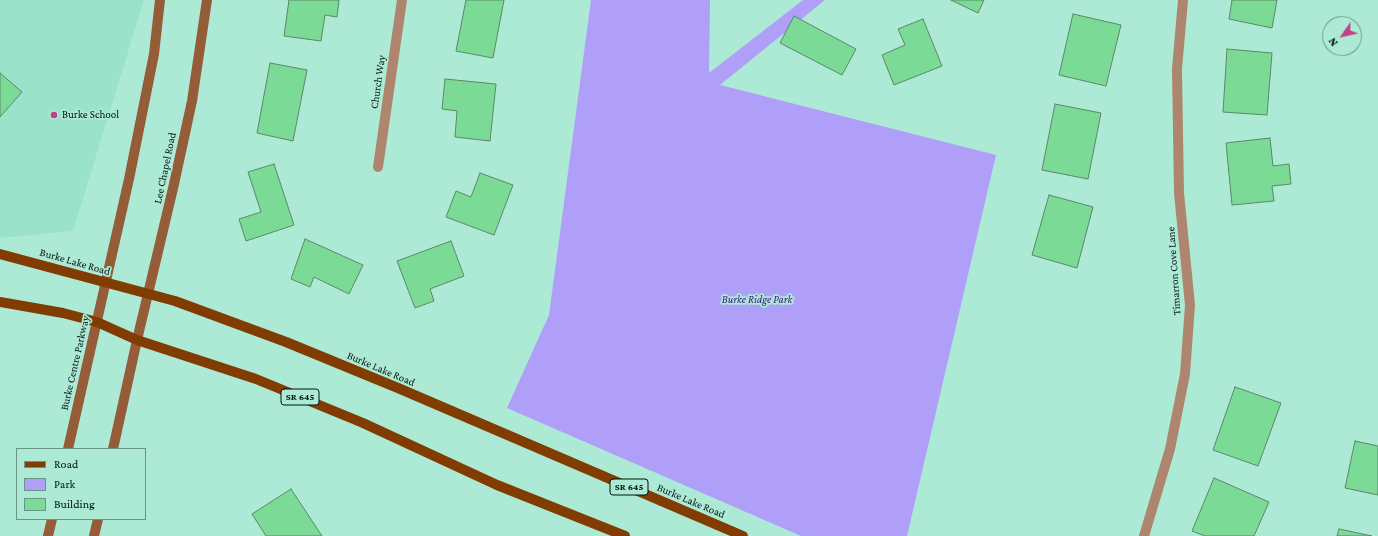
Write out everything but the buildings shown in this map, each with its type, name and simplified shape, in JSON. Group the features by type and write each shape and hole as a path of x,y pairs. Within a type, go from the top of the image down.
{"main road":[{"path":"105,283 132,164 154,54 160,0"},
{"name":"Lee Chapel Road","path":"137,340 192,101 207,0"},
{"name":"Burke Lake Road","path":"0,254 69,271 105,283 175,301 286,342 398,388 743,536"},
{"name":"Burke Centre Parkway","path":"68,448 105,283"},
{"name":"SR 645","path":"0,302 63,313 97,322 137,340 256,379 363,423 497,485 625,536"},
{"path":"113,448 137,340"},
{"path":"48,536 52,520"},
{"path":"94,536 98,520"}],"street":[{"name":"Church Way","path":"378,168 402,0"},
{"name":"Timarron Cove Lane","path":"1144,536 1170,448 1183,381 1190,305 1179,193 1177,69 1183,0"}],"shaded area":[{"name":"Burke School","path":"0,0 144,0 73,231 0,238"}],"green space":[{"name":"Burke Ridge Park","path":"591,0 710,0 709,73 803,0 825,0 720,85 996,155 907,536 801,536 507,408 549,315"}],"place":[{"name":"Burke School","path":"54,115"}]}
